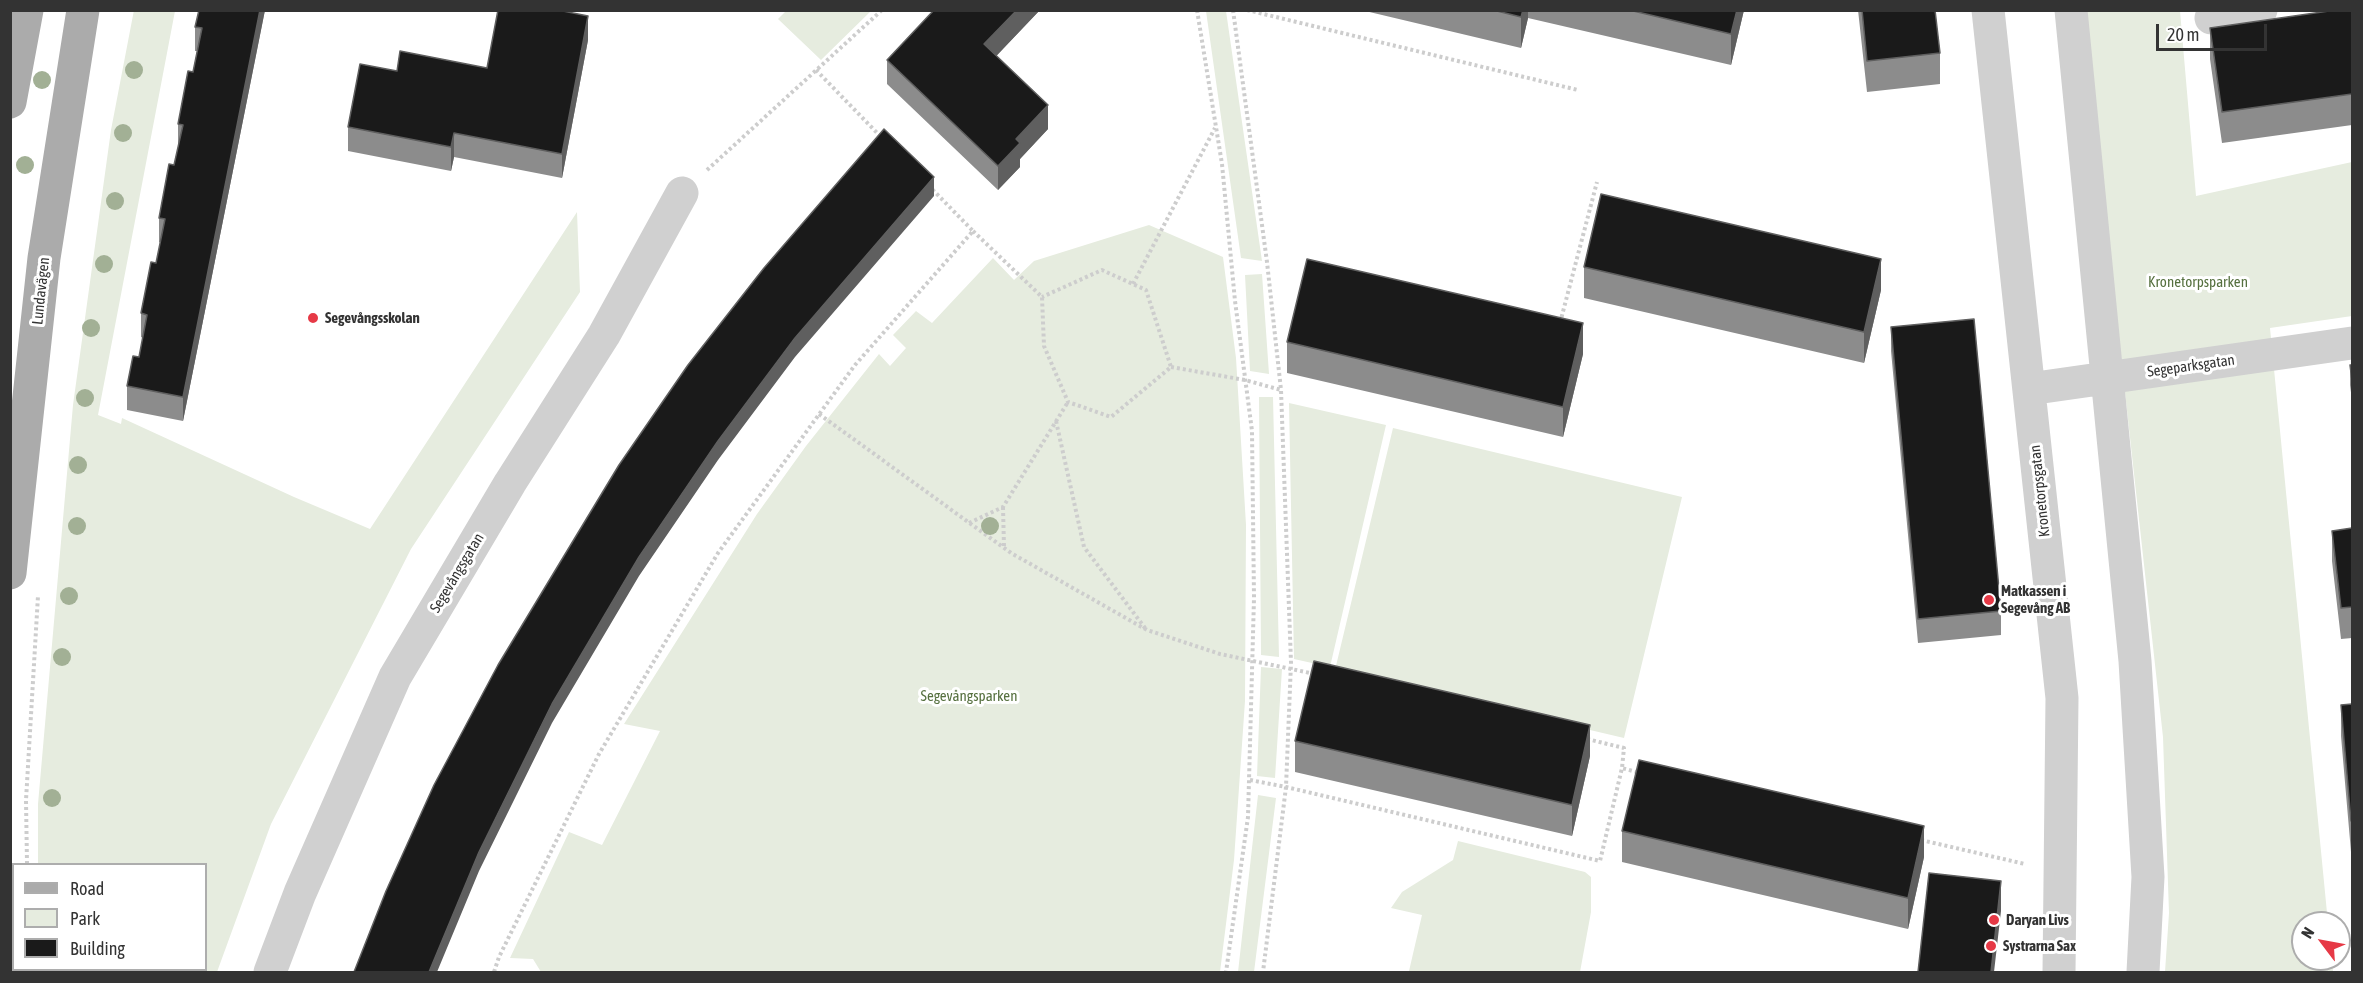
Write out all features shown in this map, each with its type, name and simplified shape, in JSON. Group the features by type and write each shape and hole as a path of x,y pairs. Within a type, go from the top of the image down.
{"main road":[{"path":"10,102 27,10"},
{"name":"Lundavägen","path":"10,573 44,258 83,10"}],"street":[{"name":"Kronetorpsgatan","path":"1988,10 2062,698 2059,972"},
{"path":"2071,10 2134,661 2148,877 2143,972"},
{"path":"2211,18 2261,10"},
{"name":"Segevångsgatan","path":"270,972 300,893 395,677 510,483 604,335 682,193"},
{"name":"Segeparksgatan","path":"2029,389 2352,343"}],"path":[{"path":"682,193 882,10"},
{"path":"1197,10 1222,165 1252,430 1253,662 1250,780 1248,817 1226,972"},
{"path":"1233,10 1267,262 1281,390 1291,668 1286,787 1263,972"},
{"path":"1247,10 1578,90"},
{"path":"816,70 882,138"},
{"path":"1133,284 1216,126"},
{"path":"924,180 1042,297 1044,346 1068,402 1111,417 1171,367 1245,380 1281,390"},
{"path":"1560,324 1597,182"},
{"path":"494,972 499,957 598,754 718,553 855,365 973,231"},
{"path":"1042,297 1102,270 1146,290 1171,367"},
{"path":"1004,548 1003,507 1068,402"},
{"path":"819,414 1004,548 1147,630 1220,654 1325,676"},
{"path":"1056,421 1084,547 1147,630"},
{"path":"969,523 1003,507"},
{"path":"1250,780 1600,861 1622,768 1624,748 1578,736"},
{"path":"1622,768 1645,774"},
{"path":"1912,837 2027,865"}],"green space":[{"path":"134,10 175,11 98,415 121,424 122,418 294,497 370,529 577,212 580,292 411,549 271,824 217,972 39,972 207,971 207,863 38,863 38,804 73,405 111,130"},
{"path":"786,11 871,11 821,60 778,19"},
{"path":"1206,11 1226,11 1262,261 1241,258"},
{"name":"Kronetorpsparken","path":"2083,11 2180,11 2196,196 2352,162 2352,316 2270,328 2327,911 2291,911 2291,971 2333,972 2165,972 2169,913 2163,737"},
{"name":"Segevångsparken","path":"1149,225 1223,257 1236,358 1246,525 1245,701 1234,860 1220,972 541,972 533,959 510,958 569,832 602,845 660,731 624,724 757,514 806,446 879,354 890,366 906,348 893,335 916,311 932,323 993,258 1014,280 1034,261"},
{"path":"1262,274 1269,374 1250,371 1245,275"},
{"path":"1259,397 1273,397 1279,657 1261,655"},
{"path":"1289,403 1386,425 1330,667 1294,659"},
{"path":"1393,428 1682,497 1624,738 1335,670"},
{"path":"1261,667 1282,669 1275,778 1257,776"},
{"path":"1258,795 1276,798 1254,972 1238,972"},
{"path":"1458,841 1585,872 1591,877 1591,912 1580,972 1409,971 1422,915 1391,908 1402,892 1453,860"}],"building":[{"path":"199,10 260,10 183,397 127,386 133,356 139,357 147,315 141,313 151,262 156,263 165,219 159,218 169,164 174,165 183,125 178,124 188,71 193,72 202,28 195,27"},
{"path":"498,10 558,10 588,16 562,154 454,133 451,147 348,127 360,64 397,71 400,51 487,68"},
{"path":"934,10 1017,10 984,44 1048,105 1016,139 1020,143 998,166 887,60"},
{"path":"1493,10 1523,10 1521,17"},
{"path":"1629,10 1737,10 1731,34"},
{"path":"1862,10 1935,10 1940,53 1867,61"},
{"path":"2336,10 2352,10 2352,94 2222,112 2210,28"},
{"path":"884,129 934,177 795,338 718,441 639,557 552,704 479,852 429,972 354,972 386,891 434,785 498,665 619,465 688,365 764,268"},
{"path":"1601,194 1881,259 1864,332 1584,267"},
{"path":"1307,259 1583,323 1563,407 1287,342"},
{"path":"1974,319 2001,611 1918,619 1891,327"},
{"path":"2352,528 2352,607 2341,608 2332,531"},
{"path":"1314,661 1590,725 1572,805 1295,741"},
{"path":"2352,704 2352,821 2351,821 2341,705"},
{"path":"1639,760 1924,826 1908,898 1622,831"},
{"path":"1929,873 2001,881 1991,972 1918,972"}],"place":[{"name":"Segevångsskolan","path":"313,318"},
{"name":"Matkassen i Segevång AB","path":"1989,600"},
{"name":"Daryan Livs","path":"1994,920"},
{"name":"Systrarna Sax","path":"1991,946"}]}
